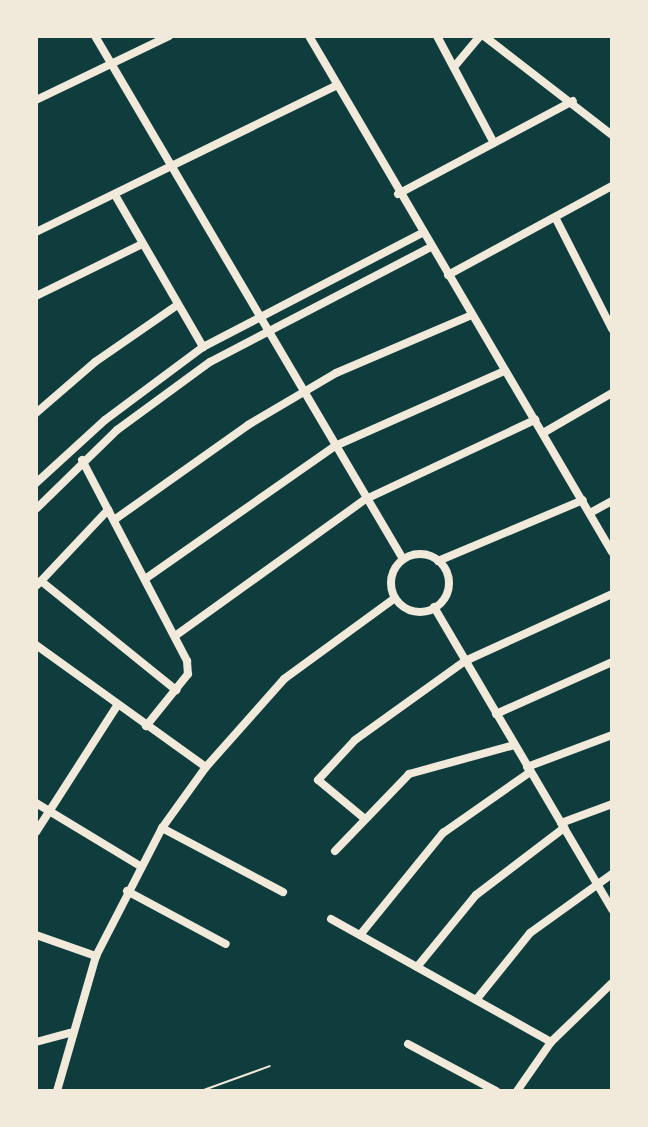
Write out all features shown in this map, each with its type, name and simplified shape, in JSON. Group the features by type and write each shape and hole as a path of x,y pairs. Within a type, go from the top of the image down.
{"street":[{"path":"95,36 403,559"},
{"path":"36,100 169,36"},
{"path":"309,36 398,194 612,552"},
{"path":"437,36 494,143"},
{"path":"454,67 482,36 573,101 612,135"},
{"path":"36,232 336,86"},
{"path":"398,194 573,101"},
{"path":"448,275 612,186"},
{"path":"115,195 176,306 203,347"},
{"path":"555,217 612,329"},
{"path":"36,483 105,420 203,347 257,315 422,233"},
{"path":"36,296 142,244"},
{"path":"36,509 82,460 156,399 266,331 431,247"},
{"path":"36,413 95,362 176,306"},
{"path":"114,520 303,392 362,361 472,315"},
{"path":"145,579 335,446 504,371"},
{"path":"543,433 612,393"},
{"path":"175,636 366,499 443,459 535,420"},
{"path":"82,460 175,636 188,669 176,690 146,726"},
{"path":"395,598 392,573 403,559 421,554 438,561 583,500"},
{"path":"590,513 612,501"},
{"path":"108,510 38,584 176,690"},
{"path":"395,598 415,611 434,607 448,587 438,561"},
{"path":"365,819 320,783 319,774 396,707 465,661 612,594"},
{"path":"57,1091 70,1033 96,956 162,828 206,767 284,679 395,598"},
{"path":"434,607 612,909"},
{"path":"37,647 206,767"},
{"path":"496,714 612,662"},
{"path":"36,832 47,809 117,706"},
{"path":"360,935 443,833 529,769 612,735"},
{"path":"335,851 409,774 514,745"},
{"path":"36,803 140,866"},
{"path":"417,967 476,895 562,826 612,804"},
{"path":"162,828 283,892"},
{"path":"476,1000 530,933 612,874"},
{"path":"127,891 226,944"},
{"path":"331,919 551,1042"},
{"path":"36,935 96,956"},
{"path":"517,1091 551,1042 612,983"},
{"path":"36,1042 70,1033"},
{"path":"408,1044 496,1091"}],"path":[{"path":"201,1091 270,1066"}]}
